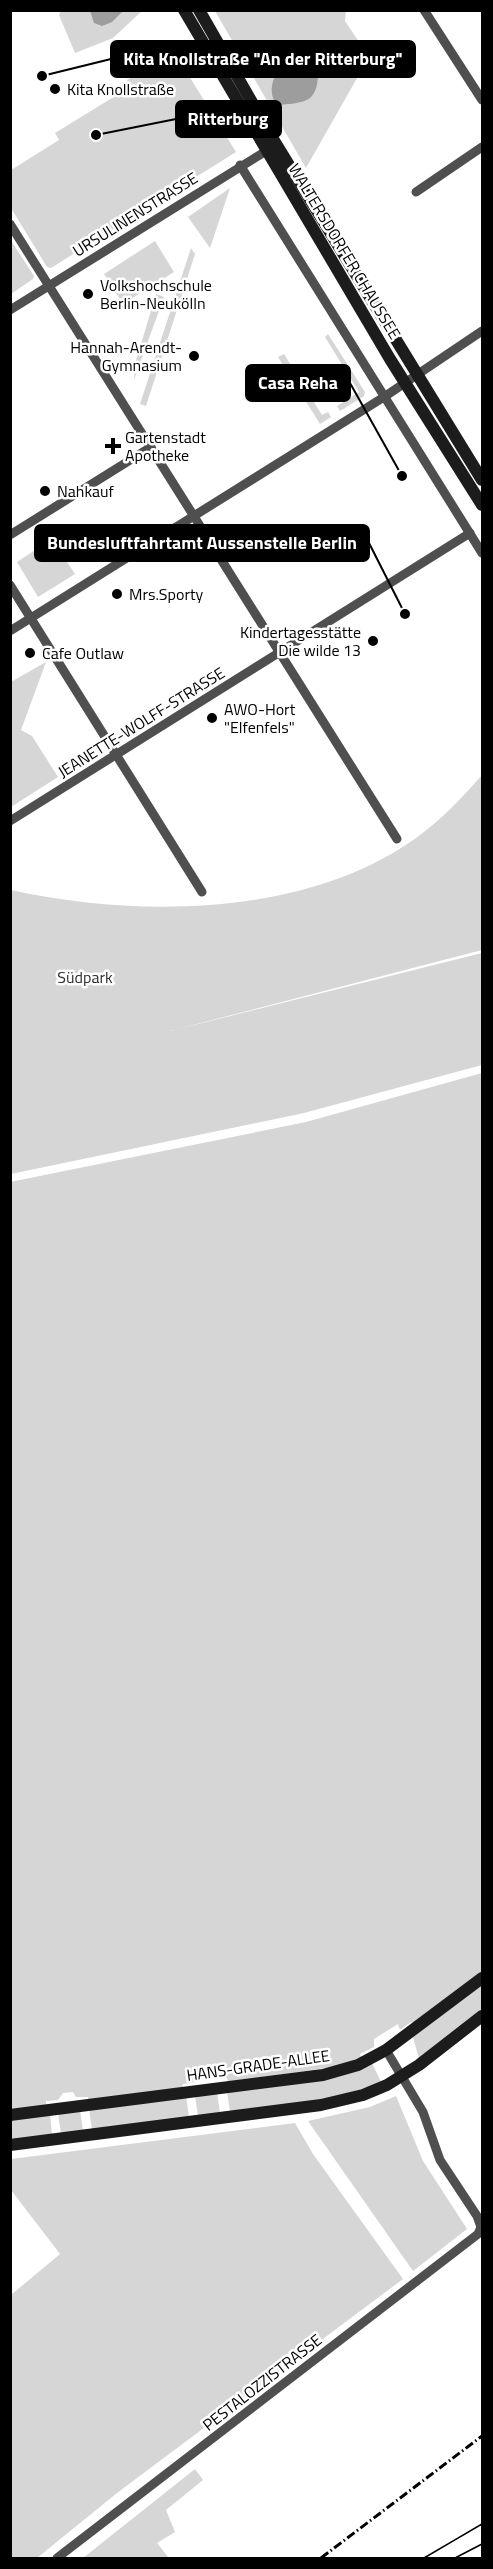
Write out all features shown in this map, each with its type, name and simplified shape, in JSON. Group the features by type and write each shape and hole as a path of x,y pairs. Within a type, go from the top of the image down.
{"main road":[{"name":"WALTERSDORFER CHAUSSEE","path":"184,10 483,480"},
{"name":"WALTERSDORFER CHAUSSEE","path":"199,10 271,147 405,383 483,505"},
{"name":"HANS-GRADE-ALLEE","path":"10,2115 322,2075 358,2065 386,2050 483,1978"},
{"path":"10,2145 321,2105 363,2095 403,2076 483,2016"}],"street":[{"path":"424,10 483,100"},
{"name":"URSULINENSTRASSE","path":"10,310 271,147"},
{"path":"416,192 483,147"},
{"path":"240,165 483,552"},
{"path":"10,224 397,839"},
{"path":"10,631 384,397 483,331"},
{"path":"10,535 151,447"},
{"name":"JEANETTE-WOLFF-STRASSE","path":"10,821 470,533"},
{"path":"10,585 202,892"},
{"path":"386,2050 423,2112 440,2160 482,2227"},
{"name":"PESTALOZZISTRASSE","path":"57,2559 478,2234 482,2227"}],"green space":[{"path":"61,11 142,11 113,38 75,53 59,15"},
{"path":"215,11 346,11 345,21 369,57 306,168"},
{"path":"173,50 236,152 51,268 47,267 11,208 11,170 59,140 55,133 130,87 127,80"},
{"path":"230,188 210,248 188,217"},
{"path":"10,239 34,276 11,294"},
{"path":"155,241 174,272 123,304 104,274"},
{"path":"191,248 195,254 146,406 140,404"},
{"path":"156,294 164,297 134,380 135,364"},
{"path":"328,334 365,392 364,396 340,411 337,406 359,392 325,337"},
{"path":"284,354 322,415 328,412 331,417 320,424 278,357"},
{"path":"52,539 75,574 38,597 17,562"},
{"path":"46,662 21,730 32,736 58,777 11,807 11,682"},
{"name":"Südpark","path":"482,775 482,950 170,1031 482,953 482,1065 304,1113 11,1174 11,890 112,905 166,907 220,904 273,897 324,883 372,864 425,831 451,808"},
{"path":"482,1073 482,1972 413,2025 411,2022 400,2030 398,2024 374,2039 374,2047 360,2054 361,2058 333,2067 228,2082 227,2078 215,2079 210,2073 200,2074 196,2082 183,2084 182,2088 88,2100 88,2097 76,2097 73,2092 63,2093 58,2100 46,2101 46,2105 11,2110 10,1182 306,1122"},
{"path":"482,1984 482,2010 419,2059 413,2037"},
{"path":"372,2063 381,2082 375,2085 336,2097 230,2112 227,2091"},
{"path":"217,2092 220,2113 198,2116 195,2095"},
{"path":"186,2096 189,2117 92,2130 89,2109"},
{"path":"396,2096 423,2161 467,2229 413,2271 308,2121 370,2107"},
{"path":"80,2110 83,2131 61,2134 58,2113"},
{"path":"50,2114 52,2135 11,2140 10,2120"},
{"path":"295,2123 313,2154 403,2279 117,2493 37,2558 11,2558 11,2295 60,2254 11,2190 11,2159"},
{"path":"195,2469 203,2480 166,2510 175,2532 157,2543 169,2558 83,2558"}],"shaded area":[{"path":"90,10 123,11 112,22 102,26 94,23"},
{"path":"304,47 313,56 318,71 314,93 303,101 277,105 272,89 277,72 290,57"}],"tram line":[{"path":"424,2558 482,2524"},
{"path":"455,2558 482,2544"}],"railway":[{"path":"321,2558 482,2436"}],"place":[{"name":"Kita Knollstraße \"An der Ritterburg\"","path":"42,76"},
{"name":"Kita Knollstraße","path":"55,89"},
{"name":"Ritterburg","path":"96,135"},
{"name":"Volkshochschule Berlin-Neukölln","path":"88,294"},
{"name":"Hannah-Arendt- Gymnasium","path":"194,356"},
{"name":"Gartenstadt Apotheke","path":"113,446"},
{"name":"Casa Reha","path":"402,476"},
{"name":"Nahkauf","path":"45,491"},
{"name":"Mrs.Sporty","path":"117,594"},
{"name":"Bundesluftfahrtamt Aussenstelle Berlin","path":"405,614"},
{"name":"Kindertagesstätte Die wilde 13","path":"373,641"},
{"name":"Cafe Outlaw","path":"30,653"},
{"name":"AWO-Hort \"Elfenfels\"","path":"212,718"}]}
